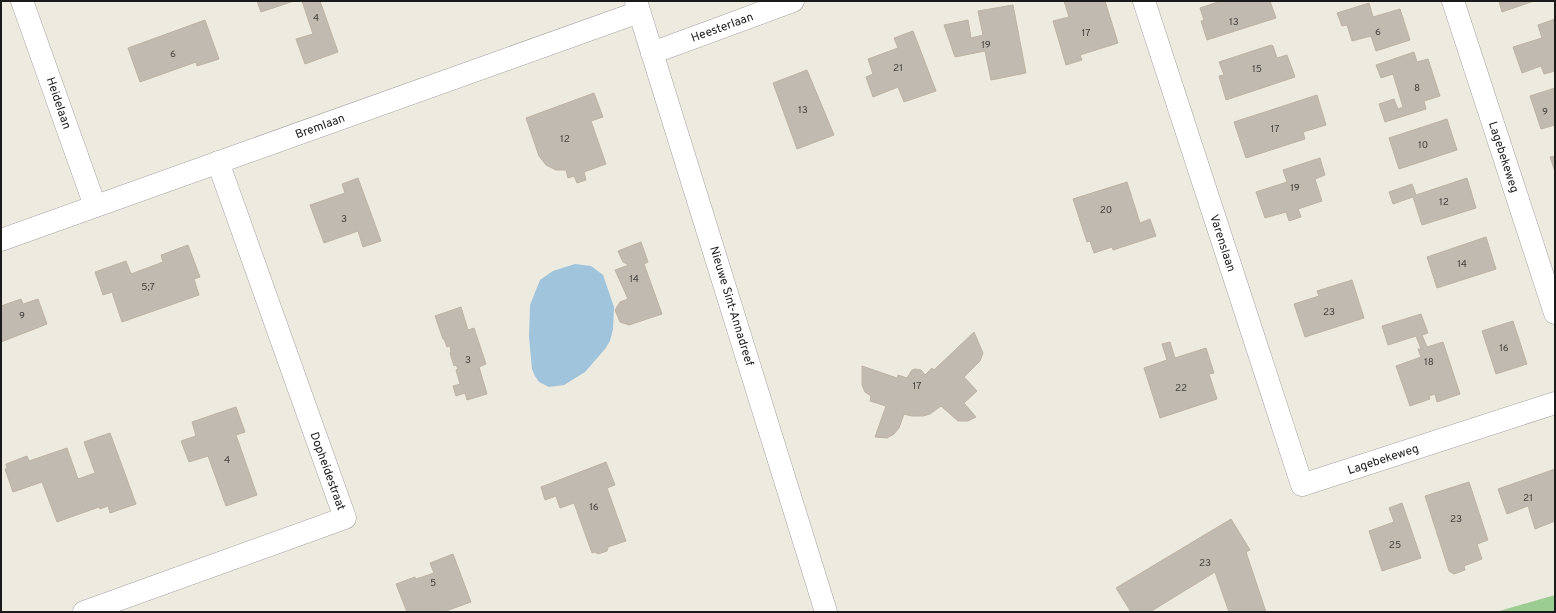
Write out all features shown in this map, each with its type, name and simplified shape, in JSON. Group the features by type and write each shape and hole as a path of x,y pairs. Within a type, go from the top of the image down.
{"street":[{"name":"Heidelaan","path":"22,1 95,206"},
{"name":"Heesterlaan","path":"652,53 793,1"},
{"name":"Varenslaan","path":"1144,1 1302,485"},
{"name":"Lagebekeweg","path":"1453,1 1555,313"},
{"name":"Bremlaan","path":"1,240 218,162 638,6"},
{"name":"Nieuwe Sint-Annadreef","path":"638,6 826,612"},
{"name":"Dopheidestraat","path":"84,612 345,518 218,162"},
{"name":"Lagebekeweg","path":"1302,485 1555,403"}],"green space":[{"path":"1555,595 1555,612 1496,612"}],"water":[{"path":"575,264 591,266 603,275 614,307 613,329 610,341 605,349 585,372 564,385 549,387 539,382 532,369 529,337 530,305 540,280 553,271"}],"building":[{"path":"257,1 294,1 261,12"},
{"path":"302,1 320,1 338,52 305,64 296,39 313,34"},
{"path":"1064,1 1105,1 1118,43 1080,55 1082,60 1066,65 1053,21 1069,17"},
{"path":"1221,1 1270,1 1276,18 1207,40 1201,21 1204,20 1200,8"},
{"path":"1499,1 1534,1 1502,12"},
{"path":"1369,3 1373,17 1400,9 1410,40 1376,51 1371,36 1352,41 1347,25 1342,26 1337,13"},
{"path":"1013,5 1026,73 991,80 985,51 955,57 944,25 968,20 971,38 983,35 978,11"},
{"path":"1555,19 1555,71 1544,74 1541,66 1522,73 1513,47 1542,38 1538,25"},
{"path":"205,20 219,59 197,66 196,62 140,82 128,48"},
{"path":"913,31 936,91 904,102 898,87 873,97 866,77 873,74 868,59 898,48 894,38"},
{"path":"1271,45 1273,46 1277,58 1287,55 1295,77 1226,100 1219,76 1224,75 1219,62"},
{"path":"1414,52 1417,62 1428,59 1440,96 1424,101 1426,109 1385,122 1379,104 1394,99 1398,109 1403,107 1393,74 1381,78 1376,65"},
{"path":"807,70 834,135 797,149 773,83"},
{"path":"1555,88 1555,125 1541,129 1530,96"},
{"path":"594,93 603,117 591,121 606,164 584,172 586,180 577,183 574,176 568,178 566,170 556,170 546,165 539,156 526,118"},
{"path":"1317,95 1326,125 1303,132 1305,139 1246,158 1234,122"},
{"path":"1447,119 1457,150 1399,169 1389,138"},
{"path":"1555,156 1555,172 1550,157"},
{"path":"1320,158 1325,175 1315,179 1322,201 1298,209 1301,217 1289,221 1286,212 1265,218 1256,192 1287,182 1283,170"},
{"path":"358,178 381,241 363,247 358,231 324,243 310,205 345,193 342,184"},
{"path":"1467,178 1476,208 1422,225 1413,197 1393,204 1389,192 1412,184 1416,195"},
{"path":"1127,182 1140,223 1150,219 1156,236 1113,250 1112,247 1094,253 1090,241 1087,242 1073,199"},
{"path":"1486,237 1496,269 1437,288 1427,257"},
{"path":"641,242 648,262 644,264 662,314 629,325 620,322 615,310 620,302 628,299 615,270 629,265 623,262 618,251"},
{"path":"188,245 200,277 194,279 199,295 122,322 112,292 103,295 95,272 126,261 131,274 163,262 161,255"},
{"path":"1352,280 1364,318 1305,337 1294,304 1319,296 1317,291"},
{"path":"21,299 23,304 38,299 47,324 1,342 1,306"},
{"path":"461,307 468,330 474,328 486,364 479,367 487,394 467,400 465,393 456,396 453,386 460,384 456,370 458,369 456,365 454,366 450,353 450,346 447,347 443,339 435,316"},
{"path":"1421,314 1428,333 1422,335 1427,347 1443,342 1460,394 1437,402 1435,394 1429,396 1430,399 1410,406 1396,366 1421,357 1418,349 1421,349 1416,336 1388,345 1382,326"},
{"path":"1513,321 1527,364 1496,374 1482,331"},
{"path":"974,332 983,353 980,361 964,377 977,391 964,403 976,417 968,421 958,421 941,406 930,414 923,416 904,414 899,428 894,434 887,438 875,437 886,406 870,401 871,396 865,392 862,385 862,366 897,378 898,375 907,378 912,370 915,369 921,370 925,375 932,368 934,370"},
{"path":"1170,342 1175,358 1206,348 1214,373 1209,374 1217,399 1160,418 1144,368 1167,360 1162,344"},
{"path":"236,407 245,432 236,435 257,495 226,506 208,456 189,462 181,441 196,436 192,422"},
{"path":"110,433 136,504 110,513 108,506 100,509 99,507 57,522 42,482 13,492 5,469 7,468 6,464 27,456 29,461 67,448 78,479 95,473 84,442"},
{"path":"606,462 615,485 607,488 626,541 608,547 607,551 598,554 595,552 592,553 574,503 560,508 556,496 545,500 541,487"},
{"path":"1555,469 1555,521 1535,529 1528,506 1507,514 1498,489"},
{"path":"1469,482 1488,540 1477,544 1482,559 1464,566 1465,570 1454,574 1449,571 1425,496"},
{"path":"1402,503 1421,558 1382,571 1369,531 1394,522 1389,508"},
{"path":"1231,519 1250,550 1246,552 1266,612 1229,612 1215,572 1150,612 1131,612 1116,588"},
{"path":"453,554 471,602 443,612 407,612 396,584 415,577 416,579 434,573 430,563"}]}
